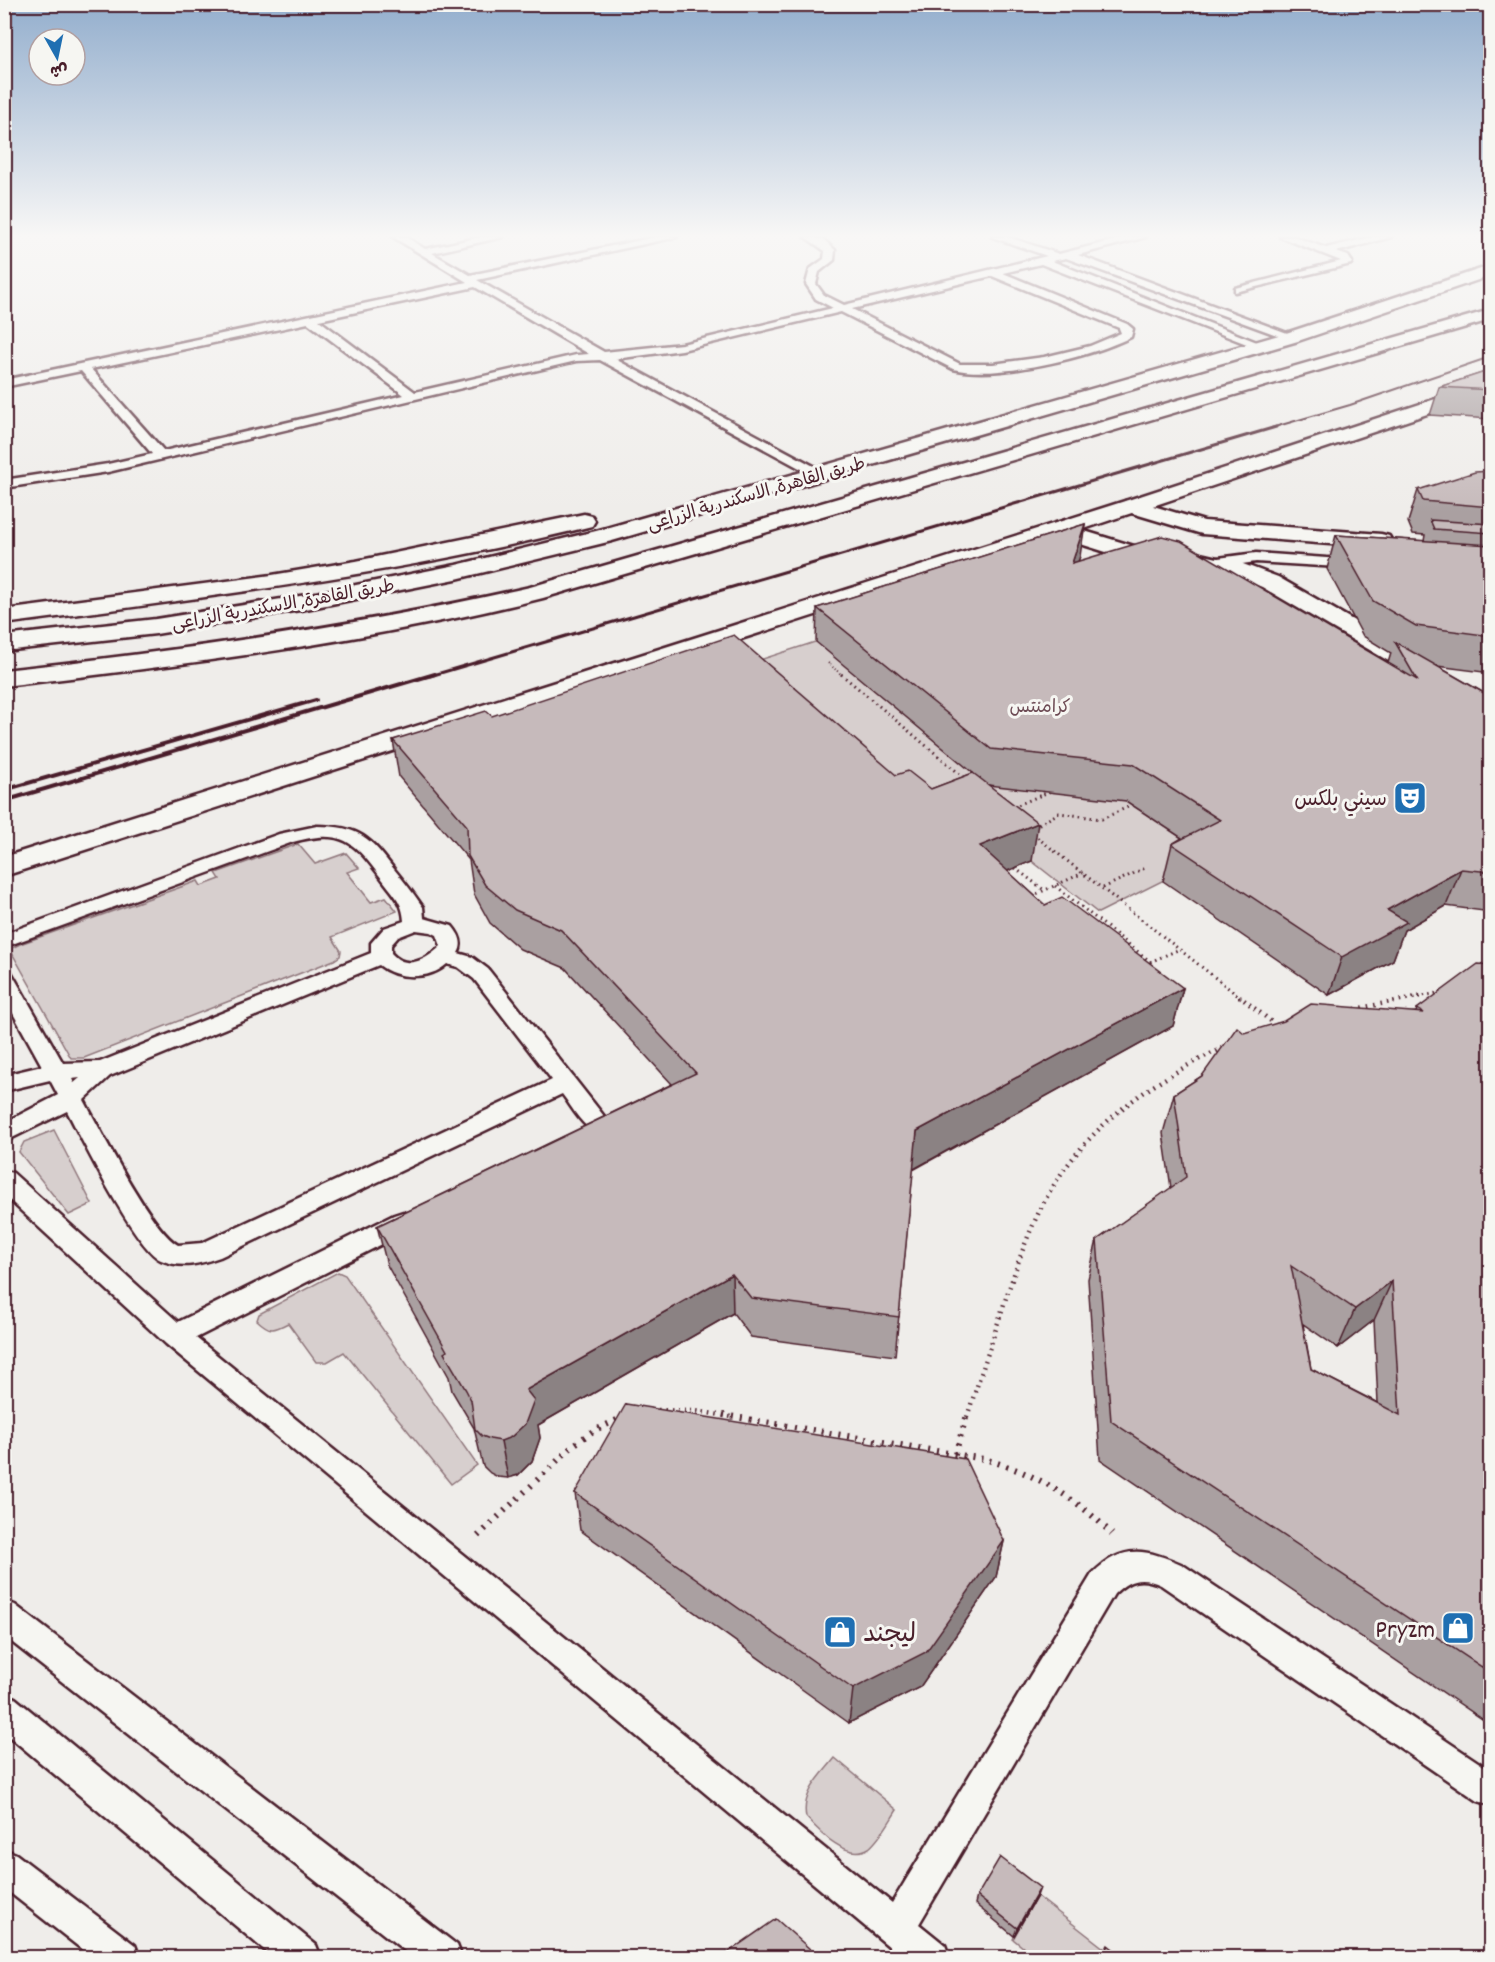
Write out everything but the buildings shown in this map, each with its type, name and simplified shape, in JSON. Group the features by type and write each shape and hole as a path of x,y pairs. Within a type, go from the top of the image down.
{"main road":[{"name":"طريق القاهرة, الاسكندرية الزراعى","path":"4,644 234,615 420,581 604,536 1317,329"},
{"name":"طريق القاهرة, الاسكندرية الزراعى","path":"4,678 152,661 289,640 388,624 535,593 1444,329"},
{"path":"4,867 1065,528 1491,387"},
{"path":"6,617 197,593 345,569 592,519 775,487"},
{"path":"1133,506 1202,528 1396,542"},
{"path":"1065,528 1130,553 1205,567 1278,599 1415,674"}],"lane":[{"path":"4,384 266,329"},
{"path":"323,329 413,396"},
{"path":"553,329 818,474"},
{"path":"4,484 108,468 576,358 663,350 757,329"},
{"path":"881,329 957,367 974,370 1063,356 1127,335 1126,329"},
{"path":"1216,329 1261,346"},
{"path":"1268,329 1292,337"},
{"path":"84,368 161,456"},
{"path":"1205,567 1234,559 1259,558 1374,565"},
{"path":"4,941 286,838 312,832 338,832 366,845 413,907 414,924"},
{"path":"414,924 438,926 447,932 451,939 451,948 445,956 430,965 410,969 387,964 381,957 379,949 382,940 390,932 414,924"},
{"path":"445,956 465,962 481,974 598,1125"},
{"path":"4,1133 72,1097 102,1070 381,957"},
{"path":"4,977 127,1199 159,1245 170,1254 186,1257 211,1250 566,1083"},
{"path":"4,1083 56,1071 102,1070"},
{"path":"4,1180 175,1336 932,1958"},
{"path":"175,1336 419,1214"},
{"path":"897,1928 1102,1584 1114,1570 1132,1564 1152,1566 1172,1575 1491,1790"},
{"path":"4,1616 444,1958"},
{"path":"4,1708 303,1958"},
{"path":"4,1866 122,1958"}],"path":[{"path":"828,663 969,781"},
{"path":"1004,811 1051,791"},
{"path":"1132,805 1102,819 1059,813 1028,830 1280,1028 1270,1032"},
{"path":"1103,888 1147,867"},
{"path":"1015,868 1044,891"},
{"path":"1025,900 1083,873"},
{"path":"1055,886 1151,962"},
{"path":"1063,906 1074,901"},
{"path":"1142,966 1180,949"},
{"path":"1350,1010 1453,990"},
{"path":"955,1454 1017,1264 1032,1224 1052,1187 1075,1155 1102,1125 1132,1099 1200,1057 1228,1046"},
{"path":"654,1410 696,1411 955,1454 1013,1466 1042,1478 1069,1494 1094,1514 1115,1537 1132,1564"},
{"path":"451,1561 575,1444 592,1431 622,1418"}],"green space":[{"name":"كرامنتس","path":"1080,556 1076,567 1126,801 1210,857 1098,913 968,811 915,831 732,669"},
{"path":"298,844 315,864 346,853 359,868 347,872 371,902 386,897 397,911 332,937 341,951 340,956 334,960 84,1058 71,1058 12,953 12,948 198,881 201,886 220,879 216,873"},
{"path":"54,1130 92,1204 69,1215 19,1152 24,1142"},
{"path":"338,1272 345,1275 477,1465 451,1484 344,1352 327,1362 316,1362 288,1323 272,1329 265,1327 257,1320 259,1314"},
{"path":"835,1758 897,1810 877,1840 869,1848 861,1851 852,1851 834,1843 806,1817 806,1800 809,1793"},
{"path":"1037,1896 1105,1949 1101,1957 1035,1957 1013,1939"}],"railway":[{"path":"1271,428 1350,405 1490,357"},
{"path":"430,676 1276,427"},
{"path":"4,801 435,674"},
{"path":"4,790 316,700"}],"place":[{"name":"سيني بلكس","path":"1410,798"},
{"name":"Pryzm","path":"1458,1628"},
{"name":"ليجند","path":"840,1632"}]}
